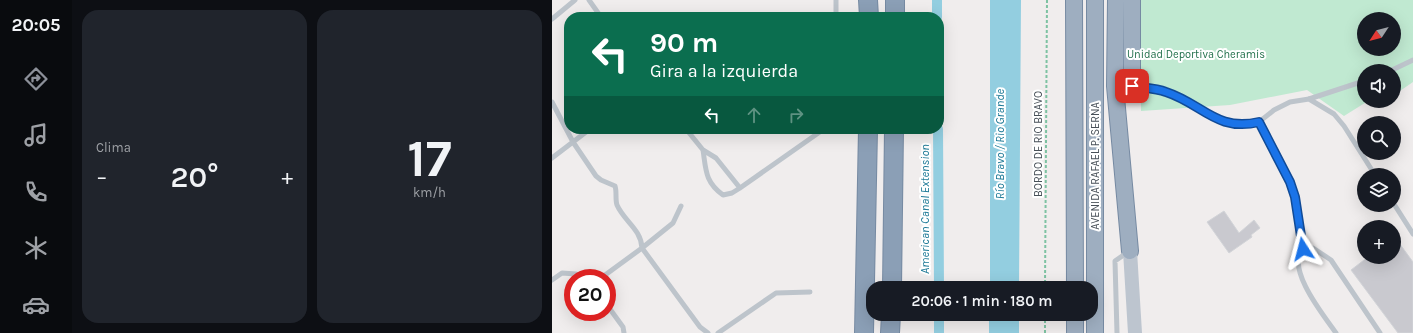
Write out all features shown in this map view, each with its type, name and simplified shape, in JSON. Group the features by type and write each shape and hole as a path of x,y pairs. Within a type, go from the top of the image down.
{"highway":[{"path":"868,0 869,12"},
{"path":"895,0 895,12"},
{"name":"AVENIDA RAFAEL P. SERNA","path":"1074,0 1075,281"},
{"name":"AVENIDA RAFAEL P. SERNA","path":"1095,0 1096,333"},
{"path":"1116,0 1115,86 1130,250"},
{"path":"1115,86 1132,86 1132,0"},
{"path":"864,333 868,134"},
{"path":"892,281 894,134"},
{"path":"890,333 891,321"},
{"path":"1075,321 1075,333"}],"main road":[{"path":"1130,250 1135,333"}],"lane":[{"path":"552,19 575,0"},
{"path":"589,0 597,12"},
{"path":"836,0 836,12"},
{"path":"1401,66 1413,60"},
{"path":"1132,86 1165,92 1221,121 1243,126 1259,122 1274,110 1290,102 1308,99 1357,83"},
{"path":"1308,99 1334,114 1344,126 1371,168"},
{"path":"552,102 564,125"},
{"path":"1259,122 1290,182 1295,197 1303,249"},
{"path":"569,134 596,176 601,180 615,186 617,193 617,205 642,239 642,248 700,326 708,333"},
{"path":"552,158 583,134"},
{"path":"690,134 703,150 716,158 740,188"},
{"path":"703,150 704,170 716,190 723,195 732,193 740,188 817,134"},
{"path":"613,269 673,224 681,206"},
{"path":"1399,212 1413,234"},
{"path":"1336,333 1312,298 1303,280 1297,261 1299,254 1303,249 1313,248 1320,251 1331,260 1380,333"},
{"path":"1117,333 1115,261 1130,250"},
{"path":"552,280 562,272 564,272"},
{"path":"718,333 776,293 810,292"},
{"path":"616,317 623,327 624,333"}],"path":[{"name":"BORDO DE RIO BRAVO","path":"1045,281 1047,0"},
{"path":"1045,321 1045,333"}],"green space":[{"name":"Unidad Deportiva Cheramis","path":"1140,0 1413,0 1413,82 1401,90 1401,64 1357,64 1357,108 1344,116 1307,90 1230,105 1141,111"}],"water":[{"name":"Río Bravo / Rio Grande","path":"990,0 1021,0 1019,281 990,281"},
{"path":"989,321 1019,321 1019,333 989,333"}],"building":[{"path":"1224,211 1239,233 1254,220 1260,228 1251,235 1252,237 1229,253 1207,222"},
{"path":"1401,246 1413,262 1413,333 1398,333 1351,270 1359,264 1401,264"}],"waterway":[{"name":"American Canal Extension","path":"937,0 937,12"},
{"name":"American Canal Extension","path":"938,134 939,281"},
{"name":"American Canal Extension","path":"939,321 939,333"}],"route":[{"path":"1132,86 1165,92 1190,103 1221,121 1243,126 1259,122 1290,182 1295,197 1303,249"}]}
